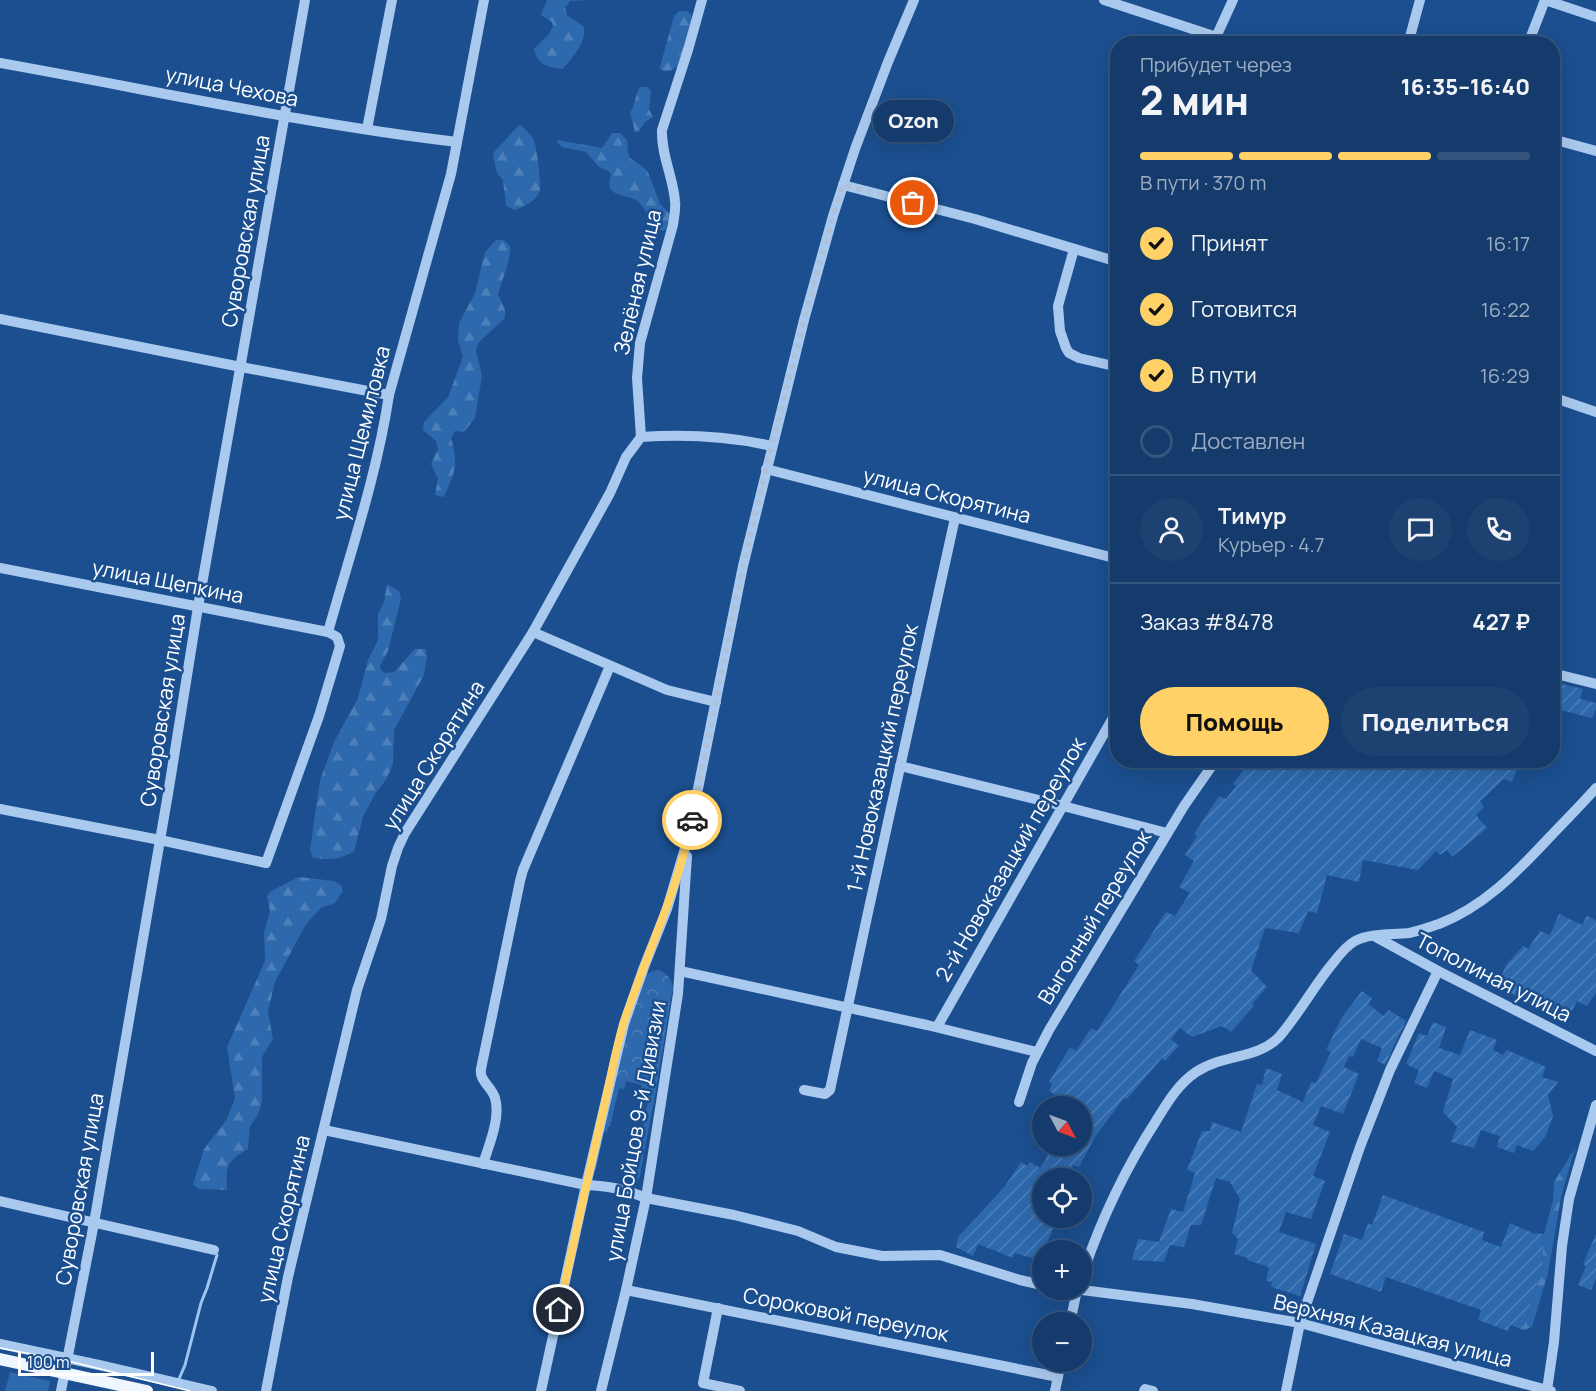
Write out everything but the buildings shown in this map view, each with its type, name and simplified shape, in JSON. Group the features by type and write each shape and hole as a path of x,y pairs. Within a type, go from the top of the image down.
{"main road":[{"path":"0,1359 147,1391"}],"street":[{"name":"Суворовская улица","path":"61,1391 94,1223 198,607 305,0"},
{"path":"367,129 392,0"},
{"name":"улица Щемиловка","path":"328,632 370,483 389,395 452,174 484,0"},
{"name":"Зелёная улица","path":"641,437 637,378 640,343 675,211 672,182 662,143 662,130 702,0"},
{"name":"улица Бойцов 9-й Дивизии","path":"541,1391 624,1024 667,909 688,838 743,566 807,309 855,149 914,0"},
{"path":"1104,0 1213,36"},
{"path":"1216,36 1233,0"},
{"path":"1410,36 1420,0"},
{"path":"1531,36 1545,0 1596,17"},
{"name":"улица Чехова","path":"0,63 285,116 457,142"},
{"path":"1560,141 1596,151"},
{"path":"843,185 975,219 1110,260"},
{"path":"1074,249 1058,306 1060,331 1065,348 1080,358 1110,364"},
{"path":"0,319 389,395"},
{"path":"1560,400 1596,412"},
{"path":"641,437 700,435 748,440 772,446"},
{"name":"улица Скорятина","path":"266,1391 283,1299 357,990 381,919 388,880 398,848 405,833 533,632 610,493 626,457 641,437"},
{"name":"улица Скорятина","path":"766,469 1110,557"},
{"name":"1-й Новоказацкий переулок","path":"804,1090 825,1094 830,1090 955,518"},
{"name":"улица Щепкина","path":"0,568 328,632"},
{"path":"0,809 266,863 340,651 337,637 328,632"},
{"path":"533,632 667,690 716,702"},
{"path":"483,1164 497,1111 494,1094 480,1075 520,881 610,666"},
{"path":"1560,675 1596,684"},
{"name":"2-й Новоказацкий переулок","path":"937,1027 1110,723"},
{"path":"900,766 1167,833"},
{"name":"Выгонный переулок","path":"1019,1102 1037,1052 1167,833 1210,768"},
{"path":"1092,1249 1134,1154 1172,1096 1184,1082 1197,1071 1215,1062 1260,1050 1270,1045 1293,1018 1320,979 1353,942 1362,938 1427,928 1457,916 1479,903 1515,873 1596,788"},
{"name":"улица Бойцов 9-й Дивизии","path":"601,1391 627,1290 646,1198 678,994 688,838"},
{"name":"Тополиная улица","path":"1375,936 1438,971 1596,1051"},
{"path":"680,971 937,1027 1037,1052"},
{"path":"1286,1391 1300,1323 1374,1110 1395,1059 1438,971"},
{"path":"1549,1390 1562,1246 1569,1199 1596,1105"},
{"path":"324,1130 586,1185 617,1188 646,1198 734,1215 798,1232 836,1247 882,1256 940,1255 1032,1283"},
{"path":"0,1201 214,1250"},
{"name":"Сороковой переулок","path":"627,1290 1058,1377"},
{"name":"Верхняя Казацкая улица","path":"1092,1291 1192,1304 1300,1323 1516,1387 1549,1390"},
{"path":"718,1308 703,1383 740,1391"},
{"path":"0,1344 212,1391"},
{"path":"1055,1391 1059,1372"},
{"path":"1144,1391 1145,1389 1153,1391"}],"green space":[{"path":"547,0 589,0 570,1 565,7 567,15 584,27 584,33 578,50 563,69 544,65 538,59 534,49 549,34 553,26 552,22 541,15"},
{"path":"679,11 688,11 691,15 684,51 676,67 670,71 661,70 674,16"},
{"path":"640,87 647,87 651,91 649,109 653,117 645,122 638,132 635,132 630,113"},
{"path":"520,124 532,136 534,142 540,190 533,200 514,210 506,206 503,180 497,173 493,156 494,152"},
{"path":"612,133 620,133 627,140 630,158 648,172 660,204 670,214 669,228 663,231 658,229 640,203 612,191 609,185 611,174 599,167 586,152 562,147 557,142 557,140 602,148"},
{"path":"496,240 504,240 510,246 508,264 498,294 505,310 505,318 479,342 476,350 482,376 475,418 464,432 455,431 451,438 455,468 444,497 435,495 438,479 431,464 438,449 436,441 423,430 424,422 448,397 463,357 458,340 459,323 475,293 485,252"},
{"path":"387,584 399,591 401,599 388,651 380,666 381,670 385,673 394,672 415,649 426,649 424,675 394,730 393,764 363,817 354,851 334,859 313,858 310,850 320,780 334,742 358,698 368,660 378,640 378,614 384,602"},
{"path":"1560,683 1583,689 1580,699 1596,703 1592,718 1561,710 1560,713"},
{"path":"1245,768 1517,768 1512,782 1504,779 1480,801 1484,807 1476,815 1487,828 1452,857 1447,850 1440,855 1436,851 1418,870 1363,860 1359,882 1327,875 1317,913 1308,911 1299,933 1265,928 1251,970 1267,987 1252,1004 1254,1006 1231,1032 1222,1026 1192,1037 1180,1028 1171,1039 1179,1046 1165,1061 1162,1058 1127,1099 1124,1098 1092,1143 1092,1096 1058,1096 1049,1091 1052,1084 1049,1082 1070,1047 1076,1051 1091,1028 1097,1031 1139,965 1134,961 1166,912 1175,916 1190,893 1179,887 1194,861 1185,855 1197,836 1194,834 1219,796 1226,799 1236,786 1233,784"},
{"path":"299,877 334,881 341,885 343,891 335,903 321,908 306,924 275,982 268,1011 273,1039 262,1057 262,1101 258,1115 250,1126 248,1149 231,1161 227,1169 227,1190 199,1189 193,1184 204,1149 227,1119 235,1098 227,1047 265,961 264,932 270,911 267,896 271,891"},
{"path":"1559,914 1582,925 1587,916 1596,920 1596,993 1587,1006 1577,1001 1566,1022 1497,986 1506,965 1523,946 1528,949 1540,931 1550,935"},
{"path":"658,970 668,976 673,987 655,1096 641,1093 642,1085 626,1081 624,1089 613,1087 628,1025 645,975"},
{"path":"1362,991 1372,998 1368,1004 1384,1016 1389,1010 1406,1021 1385,1065 1377,1061 1382,1048 1361,1039 1353,1057 1349,1056 1344,1067 1359,1074 1343,1114 1321,1106 1313,1125 1330,1132 1313,1176 1325,1181 1311,1219 1286,1212 1279,1232 1316,1244 1300,1296 1271,1287 1272,1282 1266,1281 1269,1267 1234,1254 1238,1239 1232,1233 1240,1199 1230,1182 1216,1178 1201,1225 1191,1225 1184,1247 1170,1245 1164,1262 1132,1260 1138,1239 1159,1242 1171,1209 1183,1212 1195,1173 1187,1170 1202,1131 1210,1131 1212,1122 1241,1132 1257,1084 1262,1085 1266,1068 1282,1074 1277,1090 1303,1102 1311,1082 1316,1083 1331,1052 1326,1050 1342,1017"},
{"path":"1433,1022 1446,1027 1439,1048 1460,1055 1470,1030 1497,1040 1493,1050 1503,1055 1507,1050 1546,1067 1542,1077 1558,1082 1548,1095 1553,1116 1546,1136 1533,1151 1517,1145 1514,1153 1497,1147 1500,1136 1481,1130 1474,1148 1451,1142 1457,1127 1443,1112 1453,1079 1434,1071 1427,1088 1414,1083 1419,1070 1406,1064 1419,1033 1427,1036"},
{"path":"613,1087 619,1088 610,1127 607,1132 604,1132 596,1170 594,1169"},
{"path":"649,1095 655,1096 639,1180 634,1174"},
{"path":"1575,1148 1561,1197 1548,1273 1532,1327 1523,1330 1542,1267 1544,1234 1553,1200 1554,1182"},
{"path":"1048,1156 1085,1156 1079,1167 1073,1165 1072,1168 1040,1168"},
{"path":"1021,1162 1027,1166 1030,1162 1040,1168 1032,1168 1032,1228 1054,1228 1048,1240 1032,1240 1032,1258 1014,1253 1013,1258 978,1244 973,1256 956,1247 958,1237 1006,1185"},
{"path":"1383,1195 1484,1232 1482,1240 1501,1247 1510,1223 1533,1233 1544,1234 1542,1267 1523,1330 1510,1325 1508,1331 1478,1320 1481,1310 1386,1277 1381,1292 1330,1274 1344,1234 1362,1240 1368,1223 1372,1225"},
{"path":"1596,1234 1596,1279 1591,1290 1578,1285 1586,1266 1583,1264"},
{"path":"10,1372 50,1381 48,1391 5,1391"}],"waterway":[{"path":"179,1379 217,1255"}],"tram line":[{"path":"0,1348 68,1361 190,1391"}],"way so far":[{"path":"692,820 743,566 766,469 804,320 843,185 913,203"}],"place":[{"name":"Ozon","path":"913,203"}],"route":[{"path":"559,1310 624,1024 667,909 692,820"}]}
